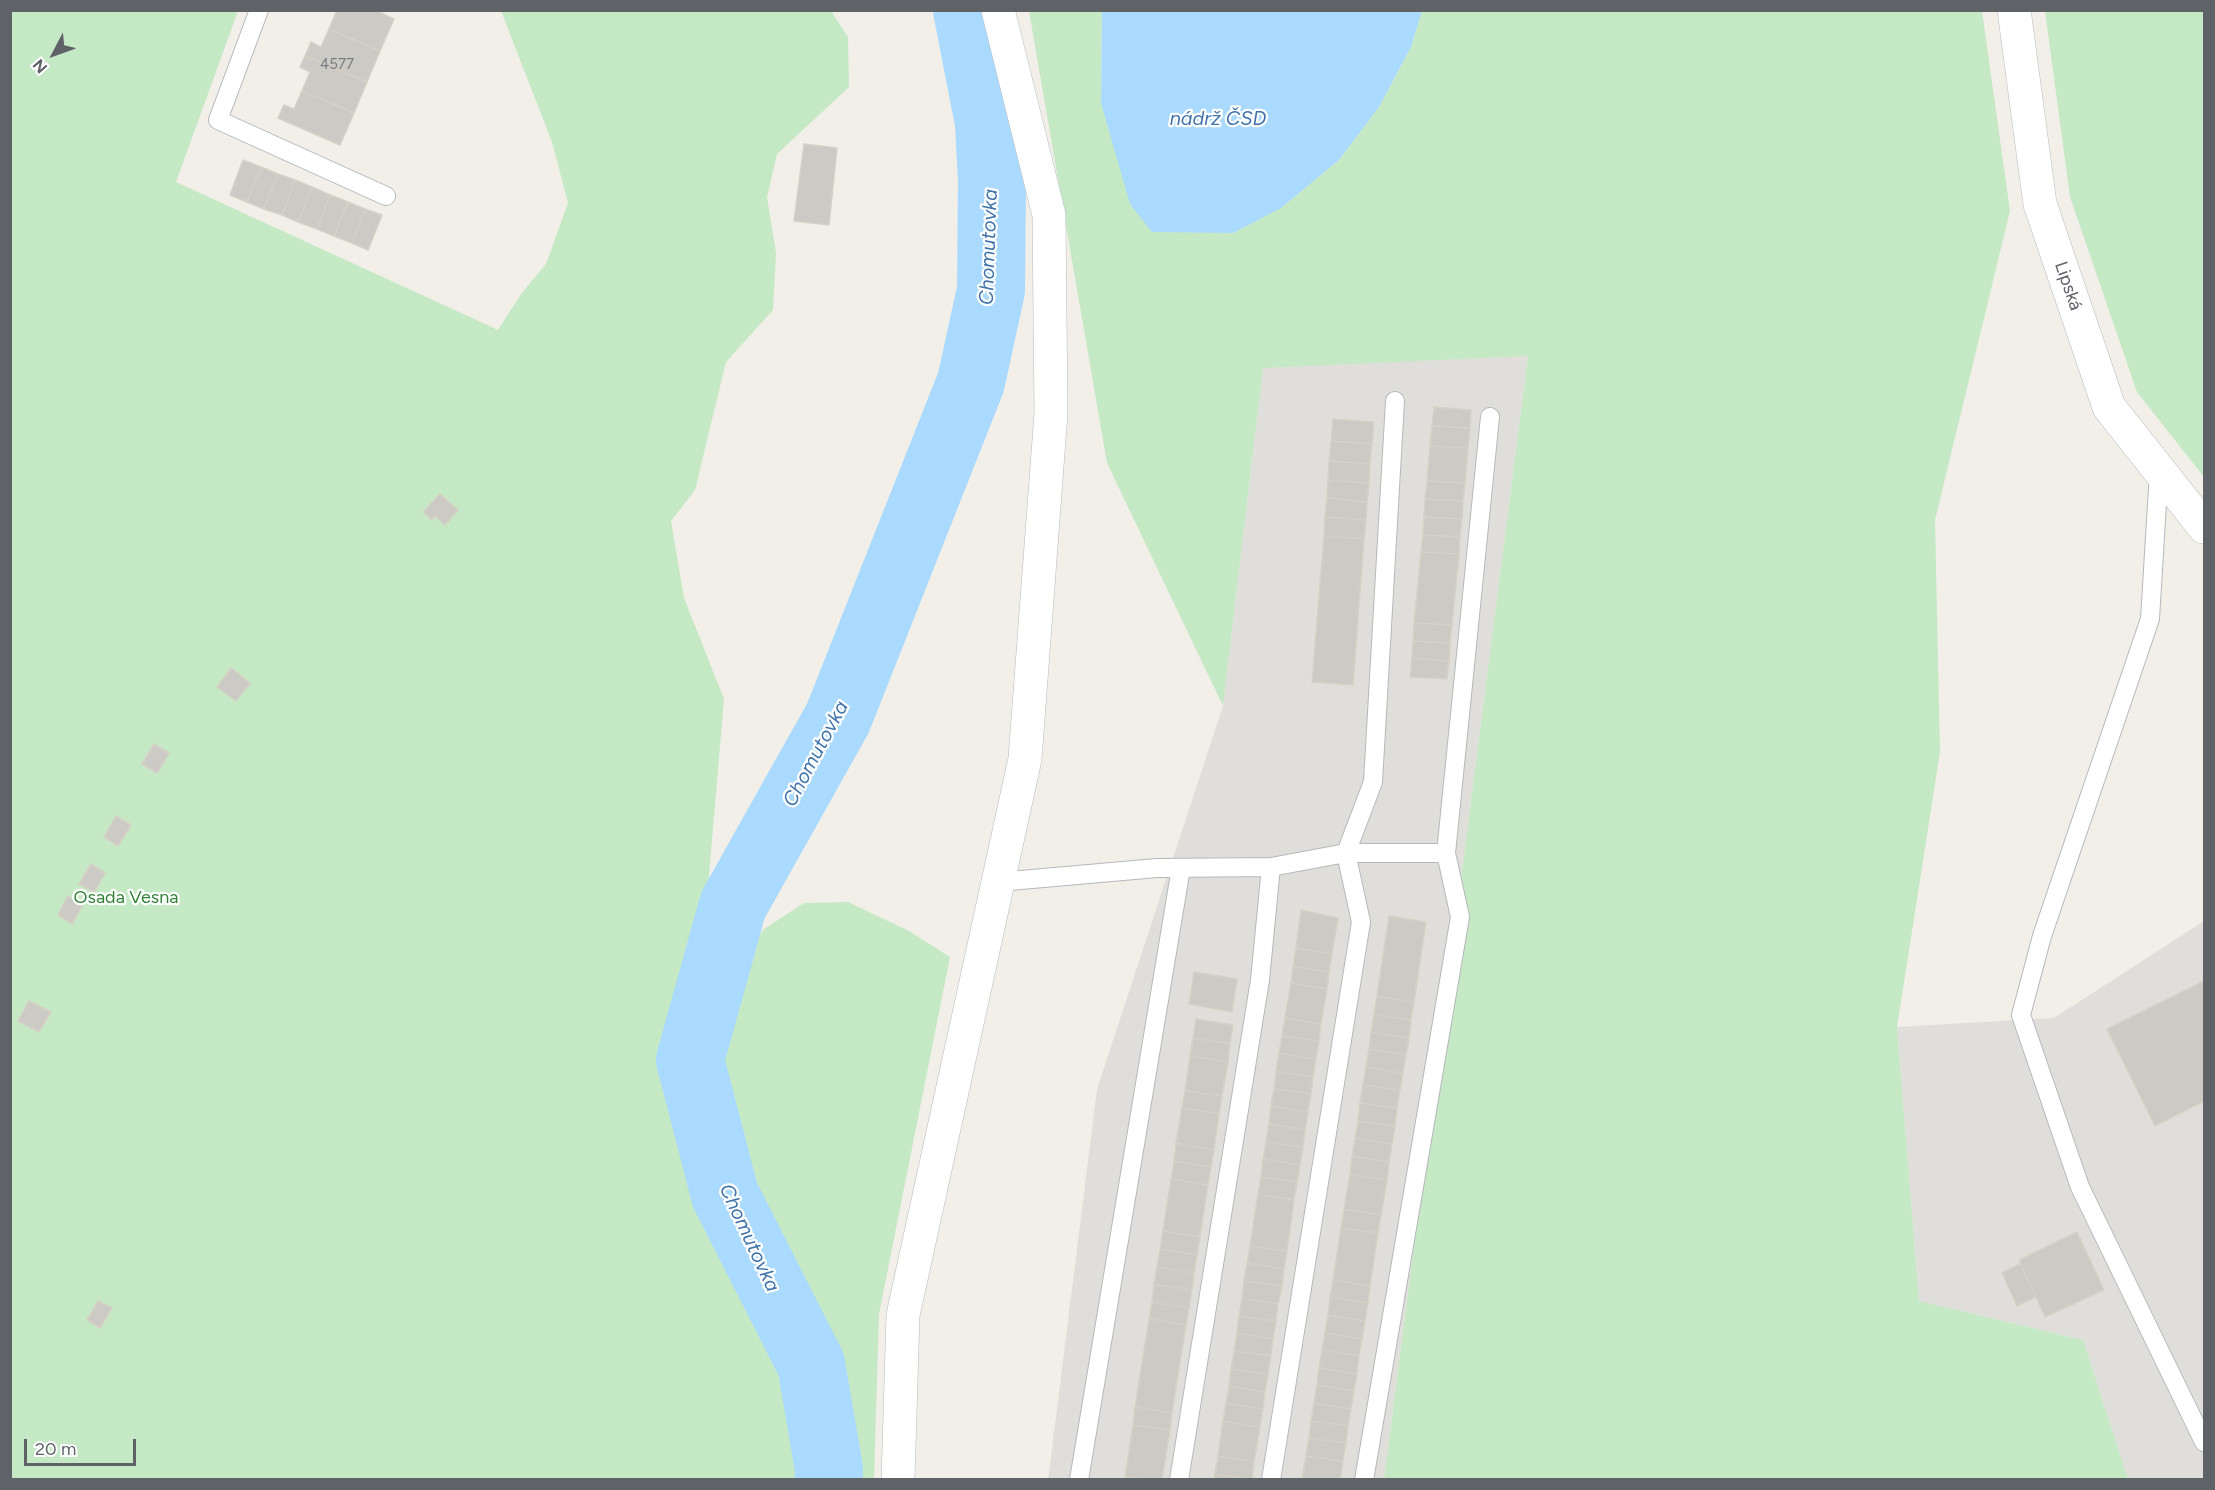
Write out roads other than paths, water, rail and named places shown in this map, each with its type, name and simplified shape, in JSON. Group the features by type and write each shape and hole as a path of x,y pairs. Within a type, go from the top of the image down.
{"street":[{"path":"898,1479 903,1315 1025,759 1051,413 1049,215 998,10"},
{"name":"Lipská","path":"2014,10 2040,204 2109,407 2205,526"}],"lane":[{"path":"259,10 218,120 386,196"},
{"path":"1271,1479 1361,922 1346,854 1373,782 1395,401"},
{"path":"1364,1479 1460,917 1446,853 1490,417"},
{"path":"2159,470 2150,619 2042,936 2021,1015 2080,1187 2205,1442"},
{"path":"998,882 1157,868 1271,867 1346,854 1446,853"},
{"path":"1179,1479 1260,980 1271,867"},
{"path":"1079,1479 1181,868"}],"water":[{"name":"nádrž ČSD","path":"1102,10 1422,11 1411,47 1379,107 1339,160 1281,208 1233,233 1152,232 1130,204 1101,103"}],"waterway":[{"name":"Chomutovka","path":"829,1480 811,1364 725,1195 690,1060 733,905 838,718 971,382 991,290 992,181 989,123 967,10"}],"park label":[{"name":"Osada Vesna","path":"126,898"}]}
